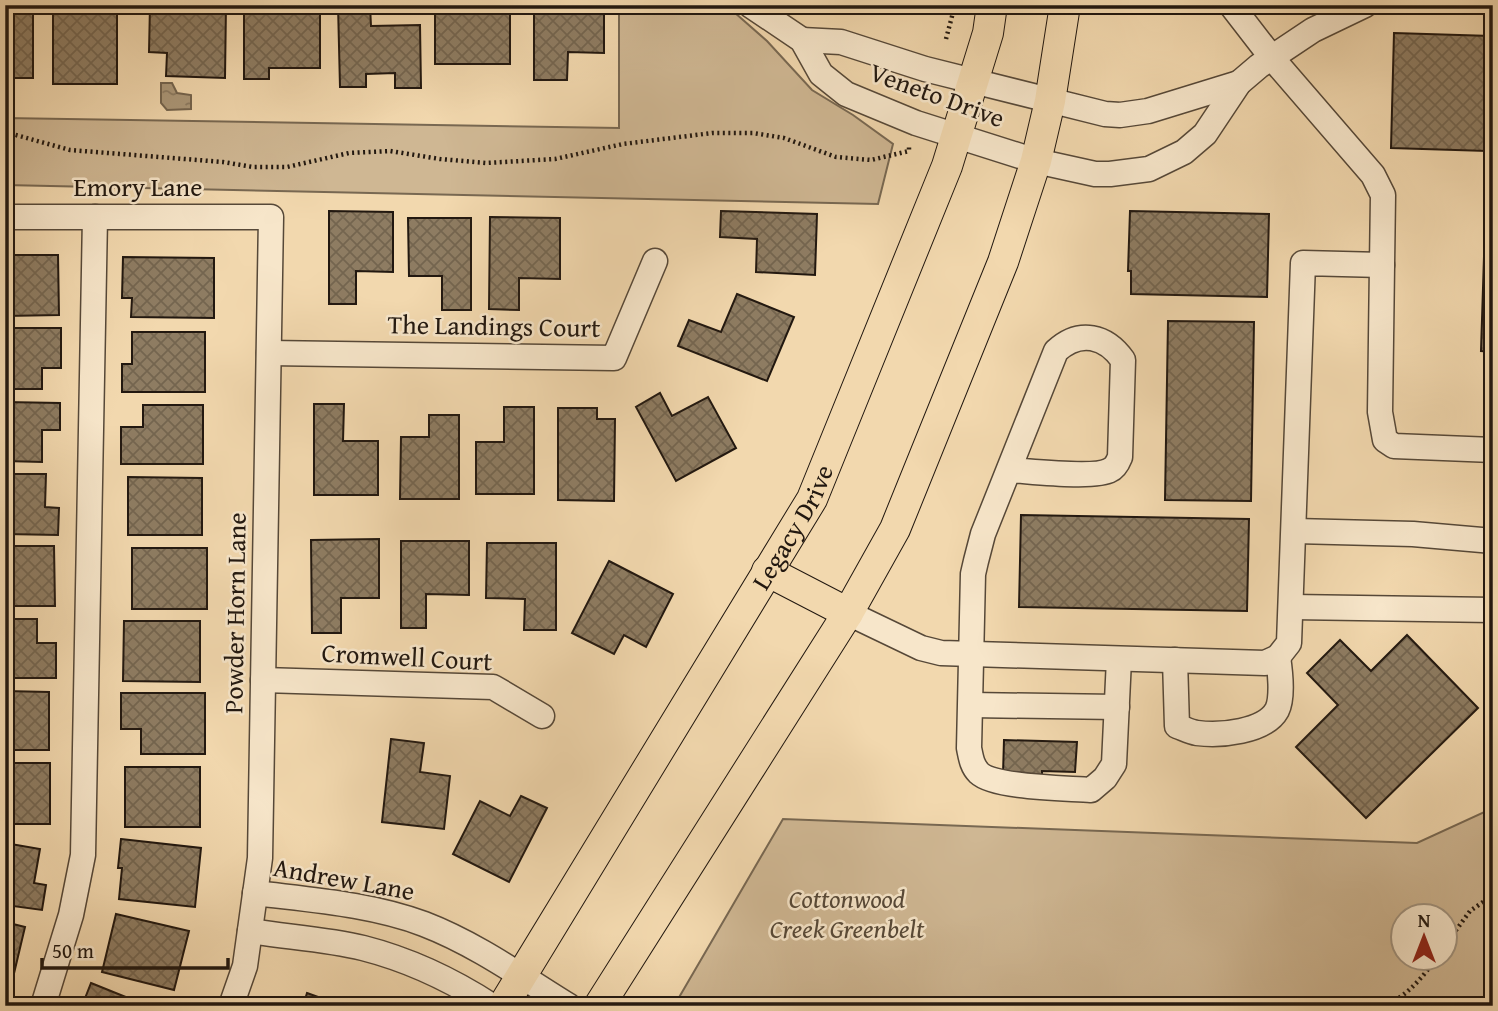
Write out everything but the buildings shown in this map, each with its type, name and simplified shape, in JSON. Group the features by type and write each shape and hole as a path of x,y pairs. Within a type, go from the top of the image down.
{"main road":[{"name":"Legacy Drive","path":"503,1006 812,499 947,166 988,33 992,5"},
{"path":"599,1006 848,613 895,529 1003,262 1036,161 1050,101 1065,5"},
{"path":"767,571 848,613"}],"street":[{"name":"Veneto Drive","path":"751,5 802,40 821,74 846,94 957,137 1036,161 1095,174 1149,169 1195,144 1215,120 1239,83"},
{"path":"1231,5 1272,58 1373,175 1383,195 1380,412 1385,440 1394,446 1493,450"},
{"path":"1239,83 1313,30 1365,5"},
{"name":"Veneto Drive","path":"802,40 841,43 925,69 1105,114 1136,114 1239,83"},
{"name":"Emory Lane","path":"5,217 271,217"},
{"path":"43,1006 71,915 83,855 95,217"},
{"name":"Powder Horn Lane","path":"230,1006 245,966 260,858 271,217"},
{"name":"The Landings Court","path":"269,353 614,358 655,261"},
{"path":"848,613 921,648 941,653 1265,663 1278,657 1289,643 1292,607 1303,262 1382,265"},
{"path":"1009,470 1094,474 1110,471 1117,464 1120,457 1124,360 1115,348 1103,340 1078,339 1065,343 1056,351 1009,470 984,534 973,574 969,748 972,764 981,775 1000,782 1091,790 1105,778 1114,764 1119,659"},
{"path":"1295,531 1413,534 1493,541"},
{"path":"1292,607 1493,610"},
{"path":"1175,660 1177,726 1195,733 1222,734 1264,725 1278,709 1281,677 1278,657"},
{"name":"Cromwell Court","path":"263,680 493,687 542,716"},
{"path":"971,705 1117,707"},
{"name":"Andrew Lane","path":"255,893 383,912 422,923 473,947 569,1006"},
{"path":"250,931 361,948 391,956 448,979 492,1006"}],"path":[{"path":"946,39 955,5"},
{"path":"5,132 71,150 212,161 253,167 287,167 349,153 390,151 486,163 555,159 623,144 712,133 753,133 785,138 836,157 871,160 909,152 916,122"},
{"path":"1460,925 1470,911 1493,895"},
{"path":"1385,1006 1396,1000 1426,972"}],"green space":[{"path":"619,5 726,5 767,41 812,90 893,144 878,204 5,185 5,118 619,128"},
{"name":"Cottonwood Creek Greenbelt","path":"1493,808 1493,1006 674,1006 783,819 1417,843"}],"water":[{"path":"161,83 172,83 177,93 191,95 191,109 167,110 161,103"}]}
